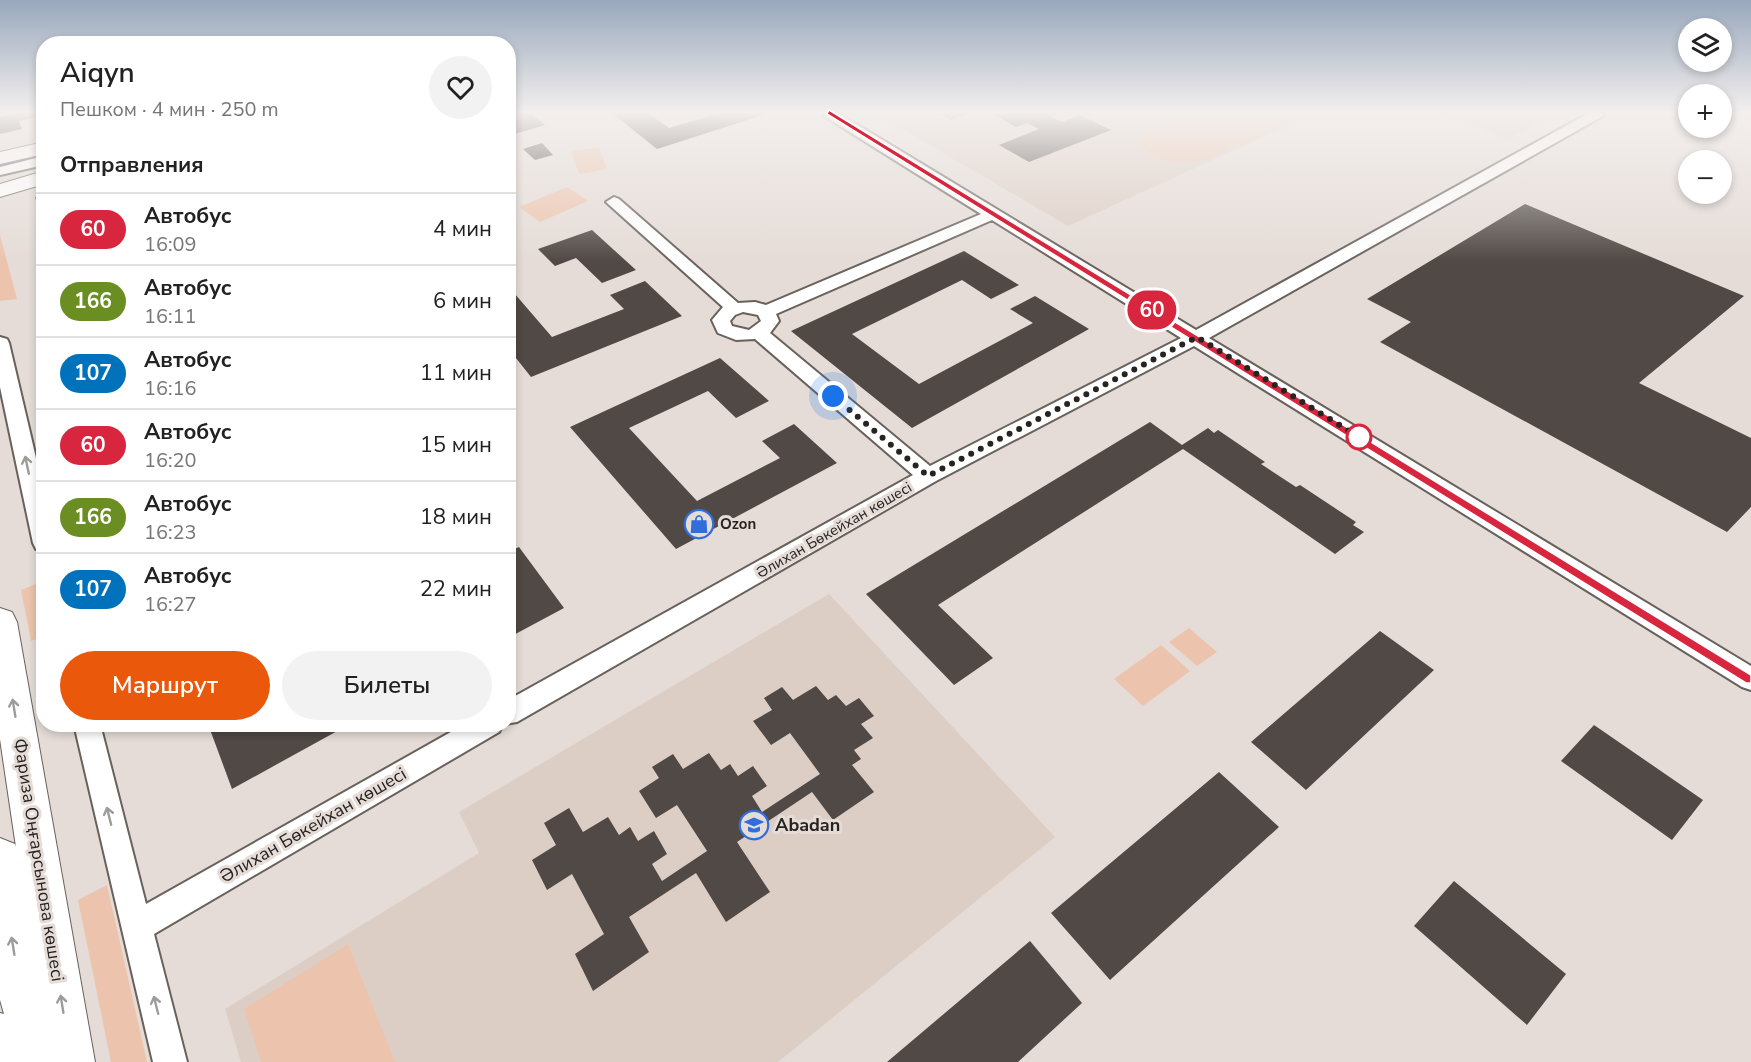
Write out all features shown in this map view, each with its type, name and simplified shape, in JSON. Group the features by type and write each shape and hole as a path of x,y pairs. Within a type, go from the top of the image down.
{"street":[{"path":"0,171 34,163"},
{"path":"911,163 1751,679"},
{"name":"Әлихан Бөкейхан көшесі","path":"516,709 928,476 1197,337 1508,163"},
{"path":"0,191 36,180"},
{"path":"614,202 735,309"},
{"path":"766,312 770,321 764,329 743,335 724,329 721,320 724,315 735,309 749,307 766,312 994,214"},
{"path":"758,332 928,476"},
{"path":"0,343 36,507"},
{"name":"Фариза Оңғарсынова көшесі","path":"0,622 71,1062"},
{"path":"89,732 170,1062"},
{"name":"Әлихан Бөкейхан көшесі","path":"136,927 476,732"},
{"path":"0,858 22,1008 46,1062"},
{"path":"0,1036 3,1062"}],"shaded area":[{"path":"575,163 605,163 607,169 579,174"},
{"path":"960,163 1207,163 1068,226"},
{"path":"567,187 588,201 540,222 519,207"},
{"path":"0,235 17,299 0,301"},
{"path":"36,584 36,639 31,641 21,590"},
{"name":"Abadan","path":"829,594 1055,837 778,1062 241,1062 225,1009 479,853 459,812"},
{"path":"1189,628 1217,652 1197,666 1169,642"},
{"path":"1161,645 1190,671 1143,706 1114,679"},
{"path":"107,885 147,1062 111,1062 78,900"},
{"path":"348,944 395,1062 261,1062 244,1009"}],"building":[{"path":"1525,204 1744,296 1639,383 1751,438 1751,507 1727,532 1380,342 1411,322 1367,299"},
{"path":"592,230 636,270 602,283 576,258 555,266 538,249"},
{"path":"964,251 1019,285 991,299 962,280 852,334 919,384 1033,323 1010,309 1035,296 1089,329 912,428 791,331"},
{"path":"645,281 682,316 531,377 516,358 516,295 552,337 624,309 610,295"},
{"path":"720,358 769,401 736,418 708,391 629,428 697,501 780,458 762,441 794,424 837,463 676,549 570,427"},
{"path":"1150,422 1182,445 1208,428 1214,433 1218,430 1265,462 1261,464 1296,487 1300,485 1356,522 1353,525 1364,532 1335,554 1183,449 938,605 993,658 954,685 866,594"},
{"path":"519,547 564,608 516,634 516,548"},
{"path":"1380,631 1434,670 1306,790 1251,742"},
{"path":"816,686 828,700 836,695 846,706 859,698 874,716 861,724 873,738 854,750 861,759 852,765 874,792 833,820 812,792 737,842 770,892 726,922 696,873 629,917 649,952 593,991 575,954 604,934 572,874 547,890 532,860 556,845 544,823 569,808 583,832 608,817 619,835 630,827 638,841 654,831 667,854 652,864 662,881 707,851 677,805 656,818 639,791 659,778 652,767 673,754 683,769 709,753 721,770 730,764 738,776 753,766 767,786 752,796 762,812 820,774 790,733 771,745 753,721 772,710 764,698 782,687 793,700"},
{"path":"1594,725 1703,800 1672,840 1561,761"},
{"path":"211,732 335,732 232,789"},
{"path":"1219,772 1279,827 1110,980 1051,913"},
{"path":"1454,881 1566,974 1527,1025 1414,926"},
{"path":"1030,941 1082,1003 1018,1062 887,1062"}],"bus line":[{"name":"60","path":"910,163 1751,679"}],"place":[{"name":"Ozon","path":"699,524"},
{"name":"Abadan","path":"754,825"}],"route":[{"path":"833,396 928,476 1197,337 1359,437"}]}
